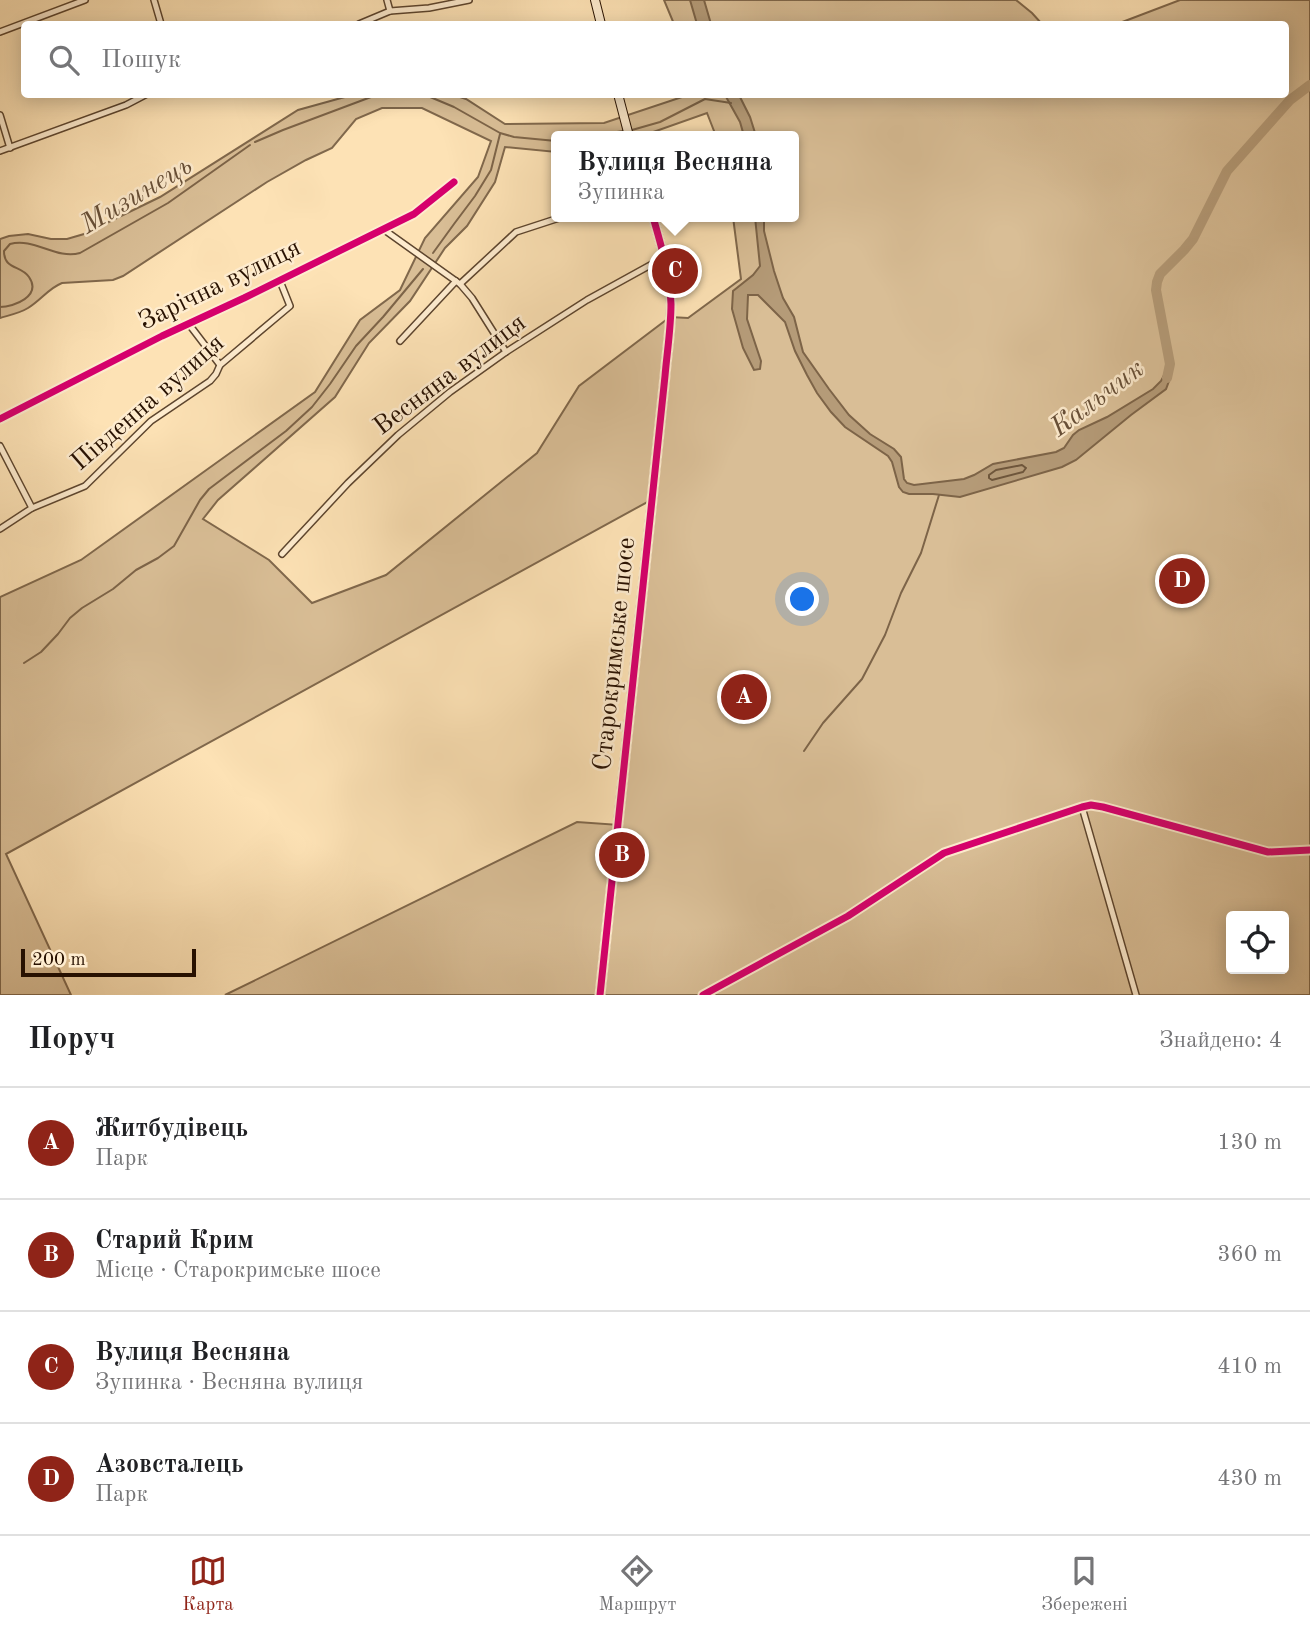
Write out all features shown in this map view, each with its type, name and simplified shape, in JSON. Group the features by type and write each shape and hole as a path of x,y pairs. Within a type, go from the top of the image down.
{"street":[{"path":"29,21 85,0"},
{"path":"154,0 160,21"},
{"path":"387,0 390,11"},
{"path":"366,21 390,11 429,8 469,0"},
{"path":"595,0 600,21"},
{"path":"0,32 21,24"},
{"path":"0,151 139,98"},
{"path":"619,98 628,131"},
{"path":"0,115 10,148"},
{"name":"Зарічна вулиця","path":"0,419 188,323 280,281 414,214 454,182"},
{"path":"400,341 458,282 516,232 551,221"},
{"name":"Старокримське шосе","path":"600,995 670,317 670,288 665,257 654,222"},
{"path":"383,229 458,282 506,352"},
{"name":"Весняна вулиця","path":"282,554 348,483 398,435 450,392 587,300 665,257"},
{"name":"Південна вулиця","path":"0,529 32,508 85,486 151,421 210,381 220,365 290,306 280,281"},
{"path":"188,323 220,365"},
{"path":"0,446 32,508"},
{"path":"1082,807 1136,995"},
{"path":"704,995 848,916 944,853 1082,807 1103,807 1268,852 1310,850"}],"shaded area":[{"path":"664,0 1016,0 1039,21 673,21"},
{"path":"1180,0 1310,0 1310,995 225,995 577,822 619,825 651,500 6,854 71,995 0,995 0,597 81,560 315,392 360,320 400,290 425,238 478,177 491,141 422,108 382,108 356,119 332,148 267,182 123,276 113,280 62,283 28,308 0,318 0,239 28,234 67,239 84,234 160,197 298,110 341,98 463,98 505,124 604,123 679,98 1289,98 1289,21 1125,21","holes":["707,113 714,131 799,131 799,222 734,222 741,279 688,318 670,317 579,386 537,453 386,575 312,603 269,560 203,519 218,500 335,397 369,343 410,301 445,248 467,226 495,182 505,147 551,152 551,131 656,131"]}],"water":[{"path":"690,0 704,0 710,21 696,21"},
{"path":"727,98 740,98 754,131 743,131"},
{"path":"756,222 764,222 774,271 783,298 794,317 803,352 849,415 901,457 904,479 914,485 964,479 993,464 1056,452 1064,448 1079,430 1107,417 1153,389 1161,381 1170,364 1169,381 1166,389 1076,460 1062,467 960,497 909,494 899,487 888,456 845,427 817,393 795,351 785,322 758,295 748,295 747,319 761,361 760,369 754,370 743,348 732,309 733,291 760,266"}],"waterway":[{"name":"Кальчик","path":"1167,378 1170,364 1156,290 1160,274 1193,239 1227,171 1290,100 1310,85"},
{"name":"Мизинець","path":"255,142 368,98"},
{"name":"Мизинець","path":"433,98 500,133 551,141"},
{"name":"Мизинець","path":"632,130 660,122 705,99 731,103"},
{"path":"433,253 491,170 500,134"},
{"name":"Мизинець","path":"0,307 19,303 32,290 26,273 10,264 5,257 4,251 10,244 28,243 62,254 80,253 168,203 250,145"},
{"path":"24,663 41,652 82,608 174,546 209,489 286,431 312,407 356,346 423,269"},
{"path":"804,751 823,723 862,679 885,635 901,593 921,553 939,495"}],"cycle path":[{"path":"0,419 162,336 414,214 454,182"},
{"path":"600,995 670,322 669,282 654,222"},
{"path":"703,995 848,916 944,853 1082,807 1103,807 1268,852 1310,850"}],"place":[{"name":"Вулиця Весняна","path":"675,271"},
{"name":"Азовсталець","path":"1182,581"},
{"name":"Житбудівець","path":"744,697"},
{"name":"Старий Крим","path":"622,855"}]}
